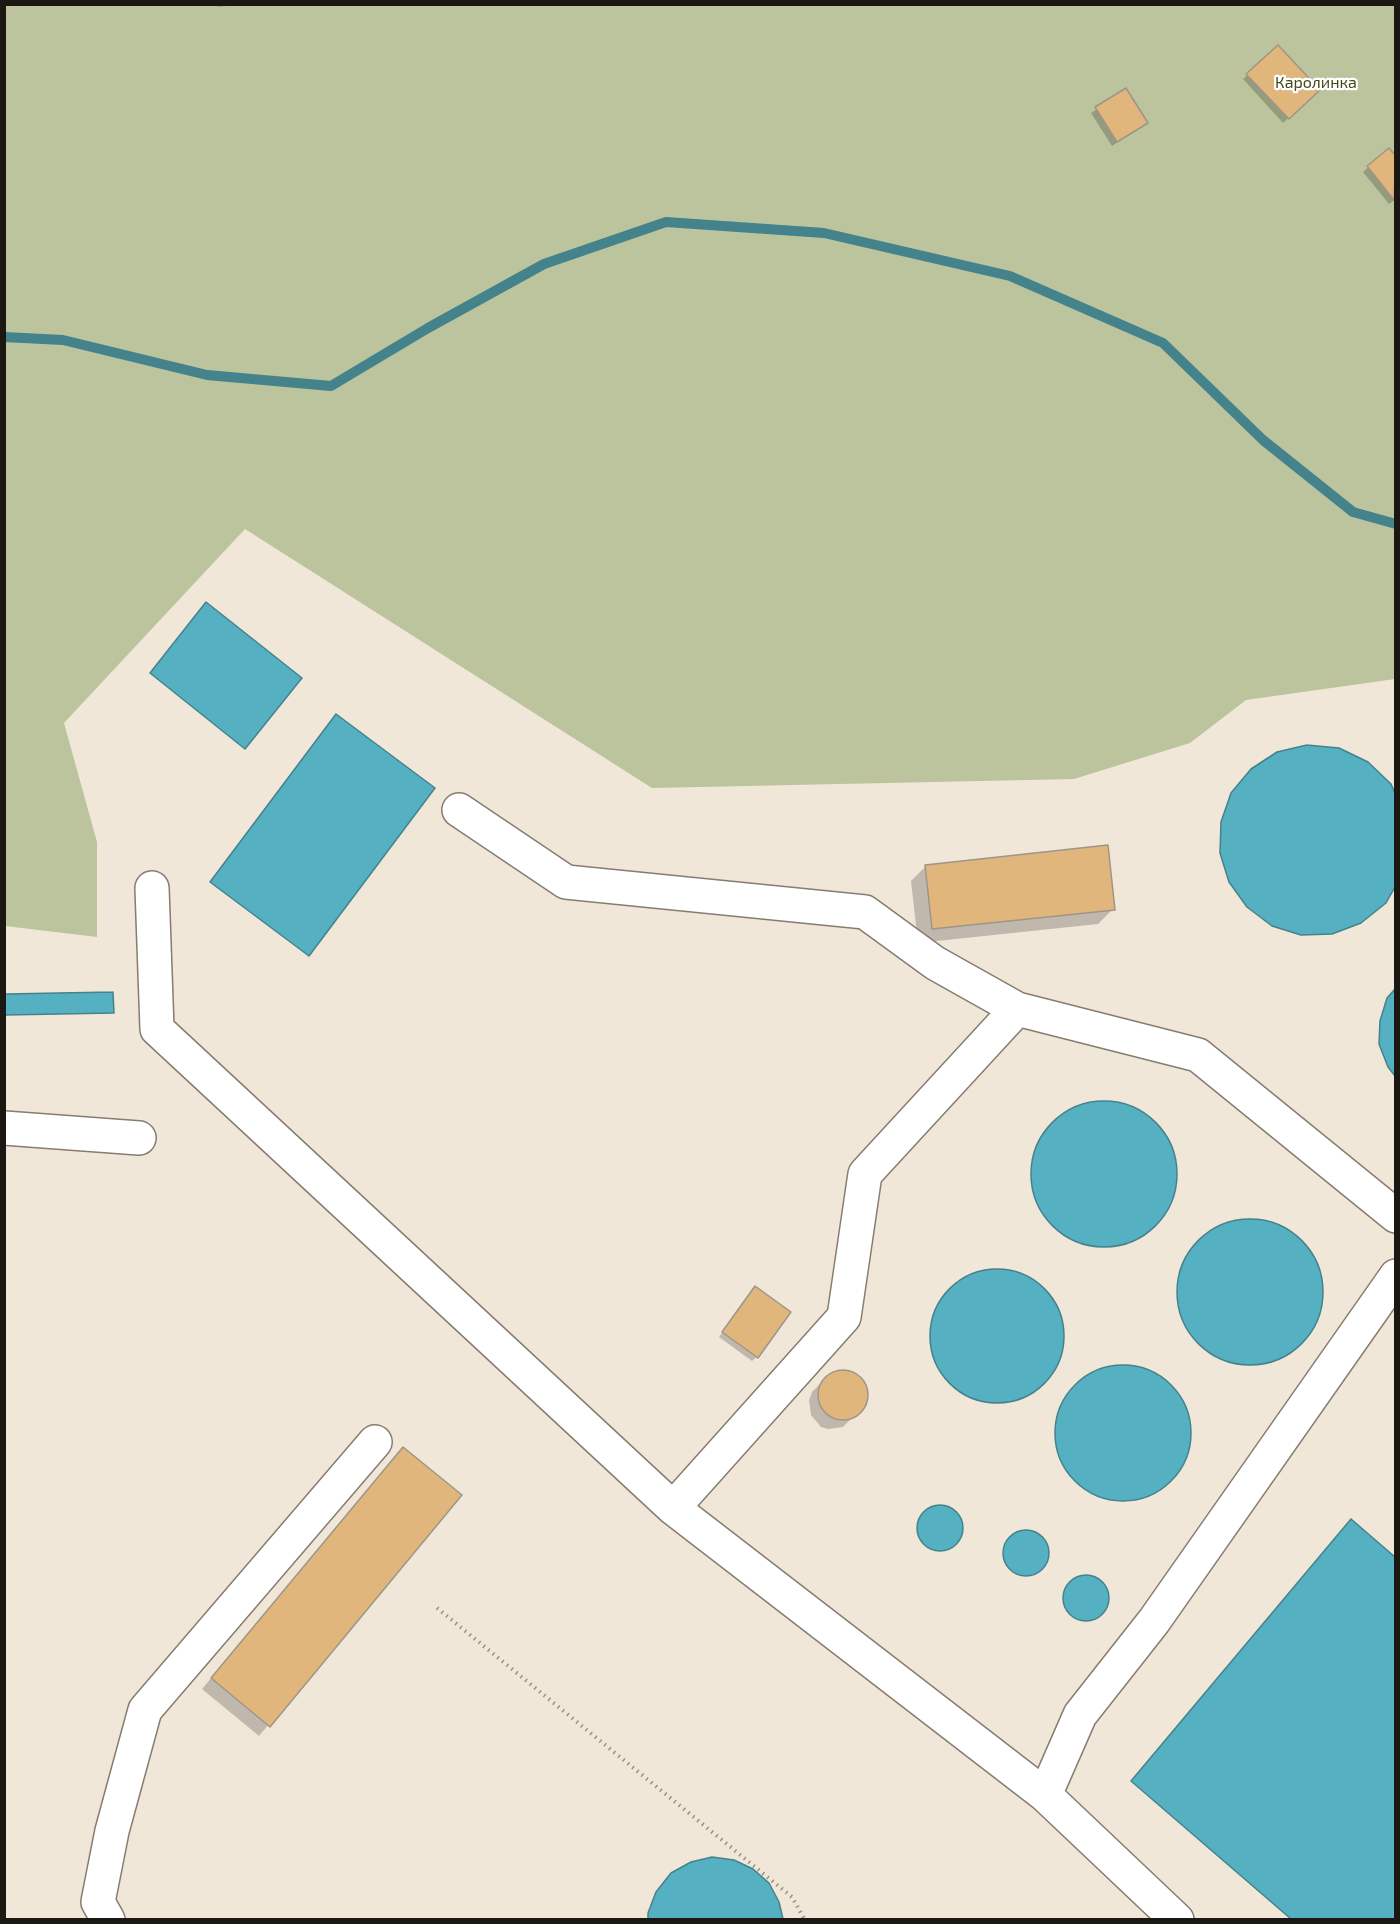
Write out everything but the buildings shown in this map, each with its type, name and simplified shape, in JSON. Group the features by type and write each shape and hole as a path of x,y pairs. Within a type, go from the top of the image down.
{"lane":[{"path":"459,810 566,882 866,912 935,963 1017,1009 1198,1055 1395,1216"},
{"path":"152,888 157,1029 673,1508 1045,1795 1177,1920"},
{"path":"673,1508 844,1317 865,1174 1017,1009"},
{"path":"4,1128 139,1138"},
{"path":"1045,1795 1080,1715 1154,1621 1395,1276"},
{"path":"108,1920 98,1902 112,1831 145,1710 375,1442"}],"path":[{"path":"437,1608 792,1898 805,1920"}],"green space":[{"name":"Каролинка","path":"5,5 1395,5 1395,679 1246,700 1190,743 1074,779 652,788 245,529 64,723 97,842 97,937 5,926"}],"water":[{"path":"206,602 302,678 245,749 150,673"},
{"path":"336,714 435,788 309,956 210,882"},
{"path":"1307,745 1339,748 1368,762 1391,784 1395,793 1395,887 1386,903 1361,923 1332,934 1301,935 1272,926 1247,907 1229,882 1220,853 1221,822 1231,793 1251,769 1277,752"},
{"path":"1395,989 1395,1076 1388,1067 1379,1044 1380,1021 1387,998"},
{"path":"113,992 114,1013 5,1015 5,994"},
{"path":"1104,1101 1118,1102 1132,1107 1145,1113 1156,1122 1165,1133 1171,1146 1176,1160 1176,1188 1171,1202 1165,1215 1156,1226 1145,1235 1132,1241 1118,1246 1104,1247 1090,1246 1076,1241 1063,1235 1052,1226 1043,1215 1037,1202 1032,1188 1031,1174 1032,1160 1037,1146 1043,1133 1052,1122 1063,1113 1076,1107 1090,1102"},
{"path":"1250,1219 1264,1220 1278,1225 1291,1231 1302,1240 1311,1251 1317,1264 1322,1278 1322,1306 1317,1320 1311,1333 1302,1344 1291,1353 1278,1359 1264,1364 1250,1365 1236,1364 1222,1359 1209,1353 1198,1344 1189,1333 1183,1320 1178,1306 1177,1292 1178,1278 1183,1264 1189,1251 1198,1240 1209,1231 1222,1225 1236,1220"},
{"path":"997,1269 1023,1274 1045,1288 1059,1310 1064,1336 1059,1362 1045,1384 1023,1398 997,1403 971,1398 949,1384 935,1362 930,1336 935,1310 949,1288 971,1274"},
{"path":"1123,1365 1149,1371 1171,1385 1185,1407 1191,1433 1185,1459 1171,1481 1149,1495 1123,1501 1097,1495 1075,1481 1061,1459 1055,1433 1061,1407 1075,1385 1097,1371"},
{"path":"940,1505 956,1512 963,1528 956,1544 940,1551 924,1544 917,1528 924,1512"},
{"path":"1351,1519 1395,1557 1395,1919 1291,1919 1131,1781"},
{"path":"1026,1530 1042,1537 1049,1553 1042,1569 1026,1576 1010,1569 1003,1553 1010,1537"},
{"path":"1086,1575 1102,1582 1109,1598 1102,1614 1086,1621 1070,1614 1063,1598 1070,1582"},
{"path":"712,1857 734,1860 753,1869 769,1883 779,1902 783,1919 648,1919 656,1892 671,1873 691,1862"}],"waterway":[{"path":"4,337 63,340 207,375 331,386 428,328 544,264 666,222 824,233 1010,276 1163,343 1263,440 1353,512 1396,524"}]}
